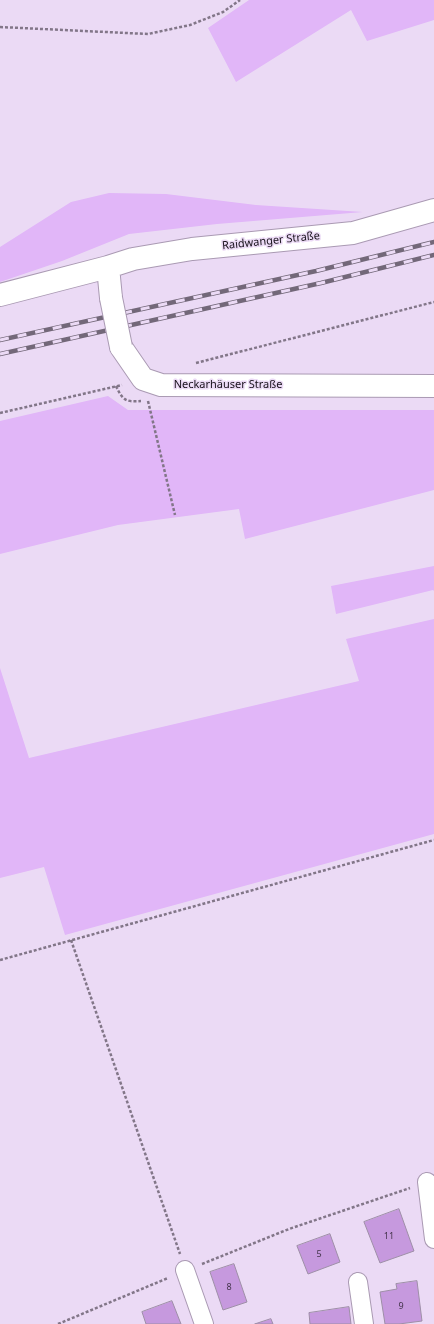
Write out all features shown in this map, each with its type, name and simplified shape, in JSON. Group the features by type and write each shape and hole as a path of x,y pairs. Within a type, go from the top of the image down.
{"street":[{"name":"Raidwanger Straße","path":"0,295 133,259 192,249 353,233 434,210"},
{"name":"Neckarhäuser Straße","path":"108,267 111,298 121,347 143,379 161,384 434,386"},
{"path":"427,1182 434,1239"},
{"path":"186,1270 204,1324"},
{"path":"358,1282 364,1324"}],"path":[{"path":"0,27 148,34 190,25 223,12 240,0"},
{"path":"194,364 434,302"},
{"path":"0,413 116,386 121,397 130,402 148,401 175,515"},
{"path":"0,960 434,840"},
{"path":"71,940 186,1270"},
{"path":"58,1324 186,1270 289,1229 427,1182"}],"shaded area":[{"path":"249,0 434,0 434,20 367,41 351,10 236,82 208,28"},
{"path":"109,193 166,194 256,205 363,212 217,224 129,234 62,261 0,282 0,247 71,202"},
{"path":"108,396 128,410 434,410 434,490 245,539 239,509 118,525 0,554 0,421"},
{"path":"434,566 434,591 433,590 336,614 331,586"},
{"path":"434,619 434,834 65,935 44,867 0,878 0,668 29,758 359,681 346,639"}],"building":[{"path":"399,1209 414,1251 380,1263 364,1222"},
{"path":"330,1234 340,1262 308,1274 297,1246"},
{"path":"234,1264 247,1302 223,1310 210,1272"},
{"path":"417,1281 422,1321 385,1324 380,1292 397,1289 396,1284"},
{"path":"172,1301 181,1324 146,1324 142,1312"},
{"path":"349,1307 351,1324 310,1324 309,1313"},
{"path":"271,1319 273,1324 255,1324"}],"railway":[{"path":"0,340 316,271 434,242"},
{"path":"0,354 321,283 434,255"}]}
